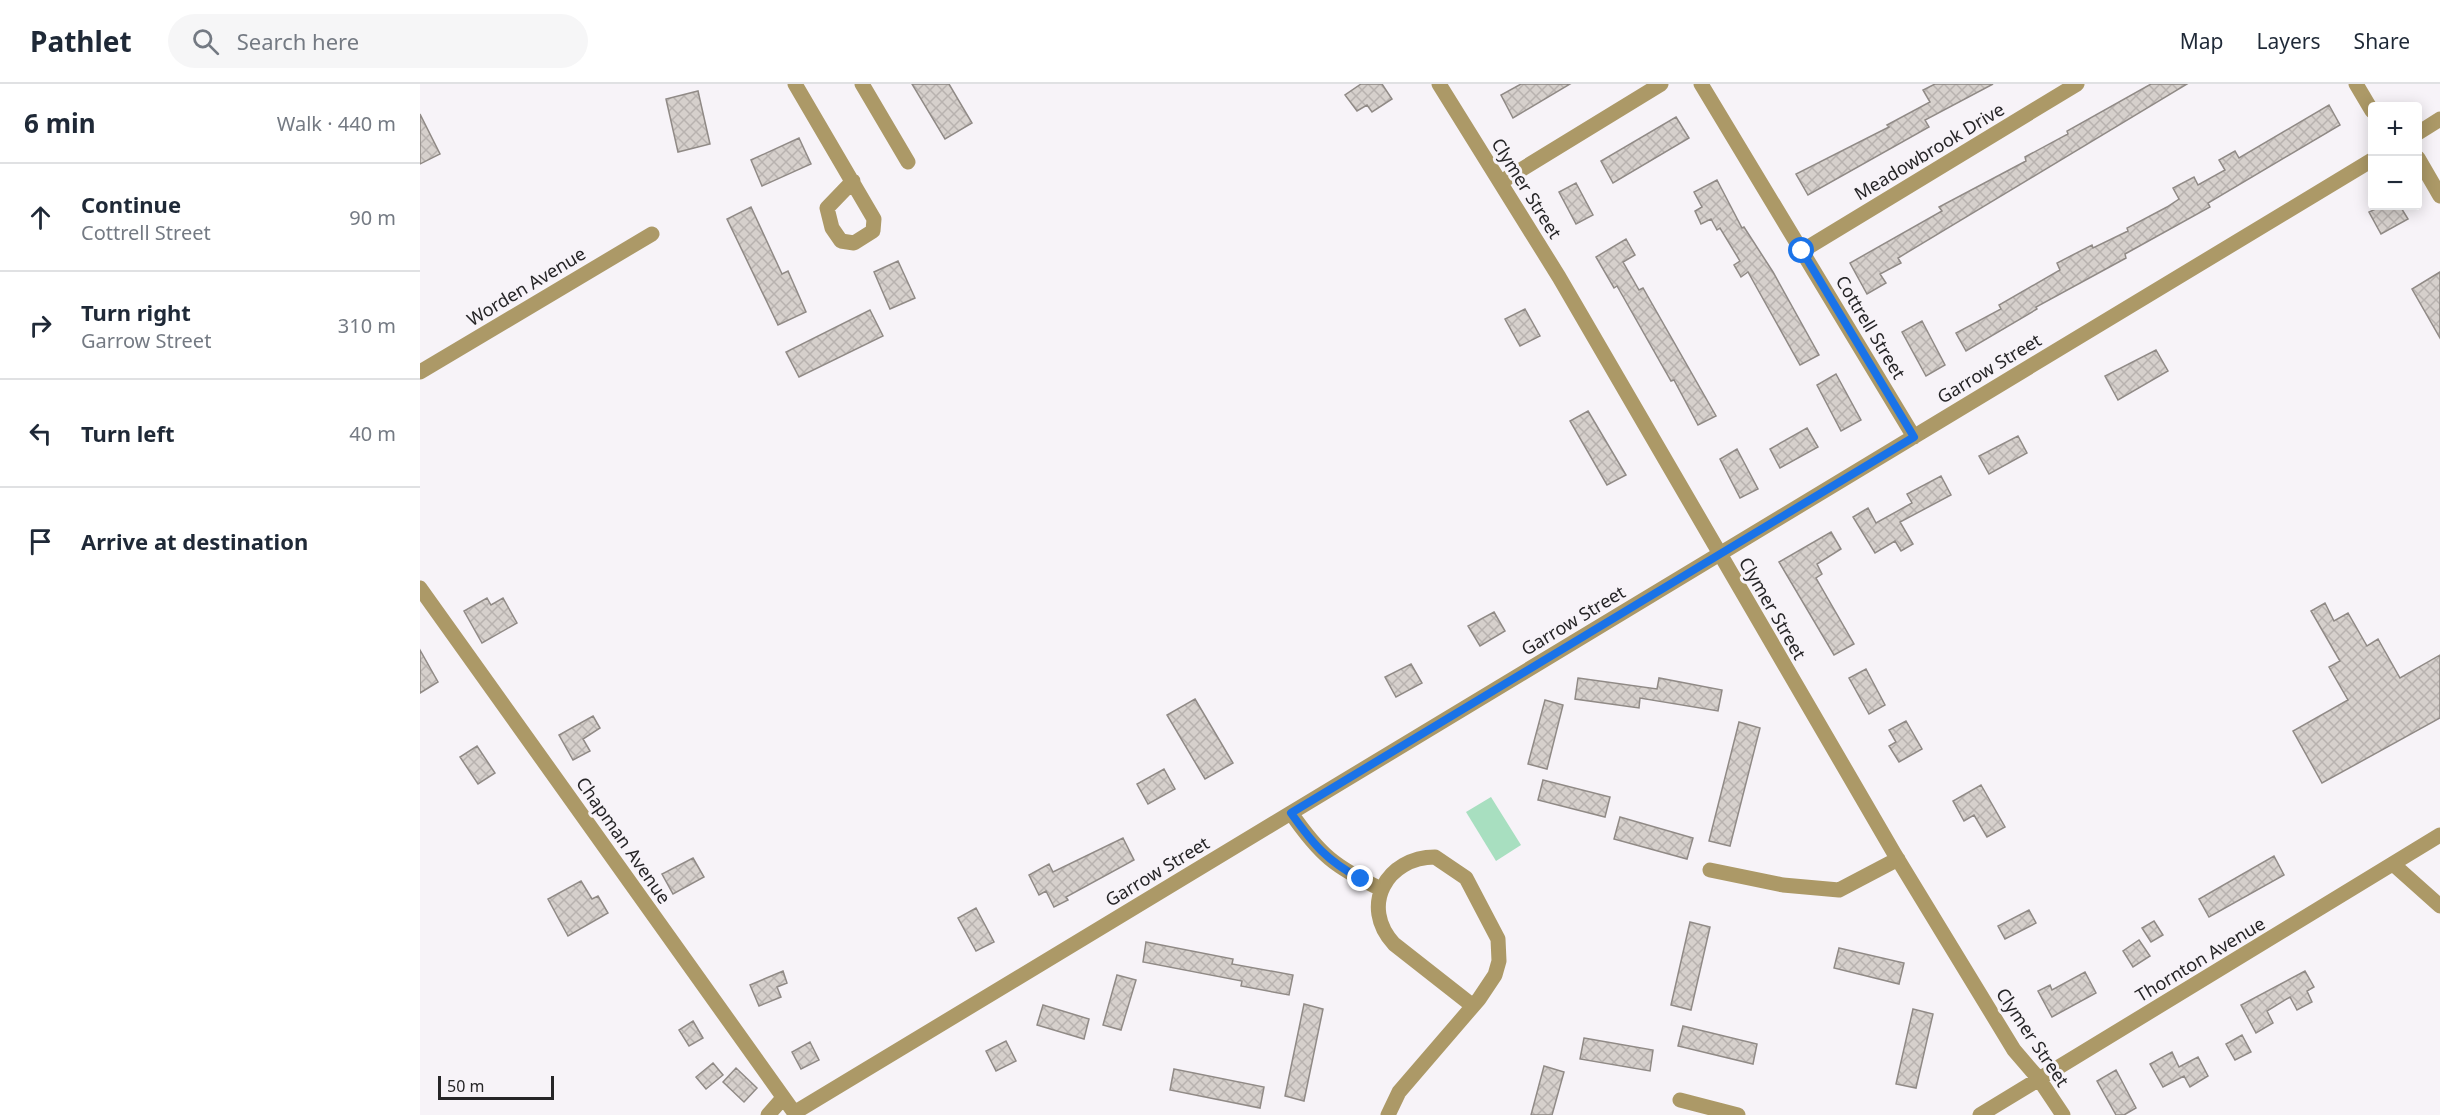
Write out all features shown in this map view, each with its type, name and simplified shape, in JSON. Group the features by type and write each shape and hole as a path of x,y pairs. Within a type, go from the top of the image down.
{"street":[{"path":"795,84 853,181"},
{"path":"862,84 908,162"},
{"name":"Clymer Street","path":"1439,84 1559,277 1898,859 2014,1050 2039,1079 2063,1115"},
{"path":"1501,182 1661,84"},
{"name":"Cottrell Street","path":"1701,84 1914,437"},
{"name":"Meadowbrook Drive","path":"1802,251 2077,84"},
{"path":"2356,84 2368,103"},
{"path":"2422,130 2440,119"},
{"name":"Garrow Street","path":"795,1114 2368,163"},
{"path":"2422,165 2440,196"},
{"name":"Worden Avenue","path":"420,372 652,234"},
{"name":"Chapman Avenue","path":"420,588 795,1114"},
{"path":"1291,813 1314,845 1334,864 1381,889"},
{"name":"Thornton Avenue","path":"1980,1115 2440,835"},
{"path":"1388,1115 1399,1092 1473,1006 1495,975 1499,951 1498,939 1491,923 1466,878 1446,862 1435,857 1423,857 1398,869 1381,889 1378,902 1380,921 1386,935 1473,1006"},
{"path":"1710,870 1783,885 1839,890 1898,859"},
{"path":"2393,864 2440,906"},
{"path":"768,1115 783,1098"},
{"path":"1680,1100 1738,1115"}],"green space":[{"path":"1491,797 1521,845 1496,861 1466,812"}],"building":[{"path":"912,84 949,84 972,123 945,139"},
{"path":"1361,84 1382,84 1392,99 1372,112 1367,105 1357,111 1345,95"},
{"path":"1521,84 1570,84 1513,118 1501,95"},
{"path":"1935,84 1993,84 1925,120 1929,127 1808,195 1796,174 1889,127 1887,125 1930,102 1923,90"},
{"path":"2151,84 2187,84 1898,258 1901,263 1880,274 1886,283 1867,294 1850,263 1942,211 1939,207 2026,161 2025,157 2068,134 2067,131"},
{"path":"698,91 710,144 678,152 666,99"},
{"path":"2329,105 2340,125 2208,203 2210,207 2125,254 2126,258 2036,307 2037,309 1966,351 1956,333 2001,309 1999,305 2060,270 2057,263 2092,245 2093,248 2128,231 2127,228 2179,199 2173,188 2194,177 2198,185 2225,170 2219,160 2235,151 2239,158"},
{"path":"420,114 440,154 420,164"},
{"path":"1676,117 1689,138 1613,183 1601,161"},
{"path":"799,138 811,164 762,186 751,160"},
{"path":"1717,180 1742,228 1744,227 1773,272 1819,355 1800,365 1748,272 1741,277 1734,265 1740,261 1720,228 1717,230 1711,219 1701,224 1695,211 1702,207 1694,192"},
{"path":"1576,183 1593,215 1576,224 1559,192"},
{"path":"751,207 782,274 788,271 806,312 778,325 727,219"},
{"path":"2402,210 2408,219 2381,234 2369,212"},
{"path":"1626,239 1635,255 1623,262 1639,290 1643,288 1716,416 1698,425 1674,380 1671,381 1617,286 1614,288 1596,257"},
{"path":"898,261 915,298 890,309 874,272"},
{"path":"2440,272 2440,338 2412,289"},
{"path":"1525,309 1540,336 1520,346 1505,319"},
{"path":"870,310 883,336 799,377 786,352"},
{"path":"1922,321 1945,365 1926,376 1902,332"},
{"path":"2156,350 2168,371 2118,400 2105,376"},
{"path":"1836,374 1861,420 1841,431 1817,385"},
{"path":"1588,411 1626,475 1607,485 1570,421"},
{"path":"1807,428 1818,447 1780,468 1770,449"},
{"path":"2018,436 2027,453 1989,474 1979,456"},
{"path":"1737,449 1758,489 1740,498 1720,459"},
{"path":"1941,476 1951,495 1900,522 1913,544 1901,551 1895,541 1875,553 1853,517 1868,508 1876,523 1912,503 1907,494"},
{"path":"1831,532 1841,549 1817,564 1822,574 1816,578 1854,644 1834,655 1779,562"},
{"path":"487,598 491,605 503,598 517,623 482,643 464,611"},
{"path":"2325,603 2334,621 2348,613 2367,646 2378,639 2400,678 2440,655 2440,718 2322,783 2293,731 2348,700 2329,667 2340,661 2311,611"},
{"path":"1494,612 1505,631 1480,646 1468,626"},
{"path":"420,650 438,682 420,693"},
{"path":"1411,664 1422,683 1396,697 1385,677"},
{"path":"1866,669 1885,705 1869,714 1849,678"},
{"path":"1578,678 1657,689 1659,678 1722,690 1718,711 1640,698 1639,708 1575,699"},
{"path":"1195,699 1233,763 1205,779 1167,715"},
{"path":"1545,700 1563,705 1547,769 1528,764"},
{"path":"593,716 600,728 583,739 590,751 573,760 559,735"},
{"path":"1906,721 1922,749 1899,762 1889,746 1896,742 1889,730"},
{"path":"1739,722 1760,728 1730,846 1709,841"},
{"path":"477,746 495,773 478,784 460,757"},
{"path":"1164,769 1175,789 1148,804 1137,784"},
{"path":"1543,780 1610,797 1605,817 1538,800"},
{"path":"1981,785 2005,827 1987,837 1974,815 1964,821 1953,801"},
{"path":"1620,817 1693,838 1687,859 1614,839"},
{"path":"1123,838 1134,860 1066,897 1068,900 1054,907 1046,891 1039,895 1029,875 1049,864 1053,872"},
{"path":"2274,856 2284,875 2209,917 2199,899"},
{"path":"693,858 704,877 673,894 662,874"},
{"path":"581,881 592,899 598,896 608,913 568,936 548,899"},
{"path":"976,908 994,942 976,951 958,918"},
{"path":"2029,910 2036,923 2005,939 1998,926"},
{"path":"2154,921 2163,935 2151,942 2142,928"},
{"path":"1690,922 1710,927 1691,1010 1671,1005"},
{"path":"2139,940 2150,956 2133,967 2123,951"},
{"path":"1146,942 1233,959 1232,964 1293,975 1289,995 1241,986 1242,981 1143,962"},
{"path":"1839,948 1904,963 1899,984 1834,968"},
{"path":"783,971 787,983 777,987 781,997 759,1006 750,985"},
{"path":"2305,971 2314,987 2307,991 2312,1002 2297,1010 2290,997 2267,1011 2273,1023 2256,1033 2241,1005"},
{"path":"2085,972 2096,993 2052,1017 2038,991 2050,985 2052,990"},
{"path":"1117,975 1136,980 1121,1030 1103,1025"},
{"path":"1304,1004 1323,1009 1304,1101 1285,1096"},
{"path":"1043,1005 1089,1019 1084,1039 1037,1025"},
{"path":"1913,1009 1933,1014 1916,1088 1896,1084"},
{"path":"693,1021 703,1038 689,1046 679,1030"},
{"path":"1683,1026 1757,1044 1753,1064 1678,1046"},
{"path":"2242,1035 2251,1052 2235,1060 2226,1044"},
{"path":"1584,1038 1653,1050 1650,1071 1580,1059"},
{"path":"1006,1041 1016,1061 996,1071 986,1051"},
{"path":"810,1042 819,1060 801,1069 792,1052"},
{"path":"2172,1052 2179,1067 2198,1057 2208,1076 2190,1087 2184,1076 2163,1087 2150,1064"},
{"path":"713,1063 723,1075 706,1089 696,1077"},
{"path":"1544,1066 1564,1072 1552,1115 1531,1115"},
{"path":"736,1068 757,1088 744,1102 723,1082"},
{"path":"1174,1069 1264,1087 1260,1108 1170,1090"},
{"path":"2116,1070 2136,1108 2124,1115 2116,1115 2097,1081"}],"route":[{"path":"1361,879 1334,864 1314,845 1291,813 1914,437 1802,251"}]}
